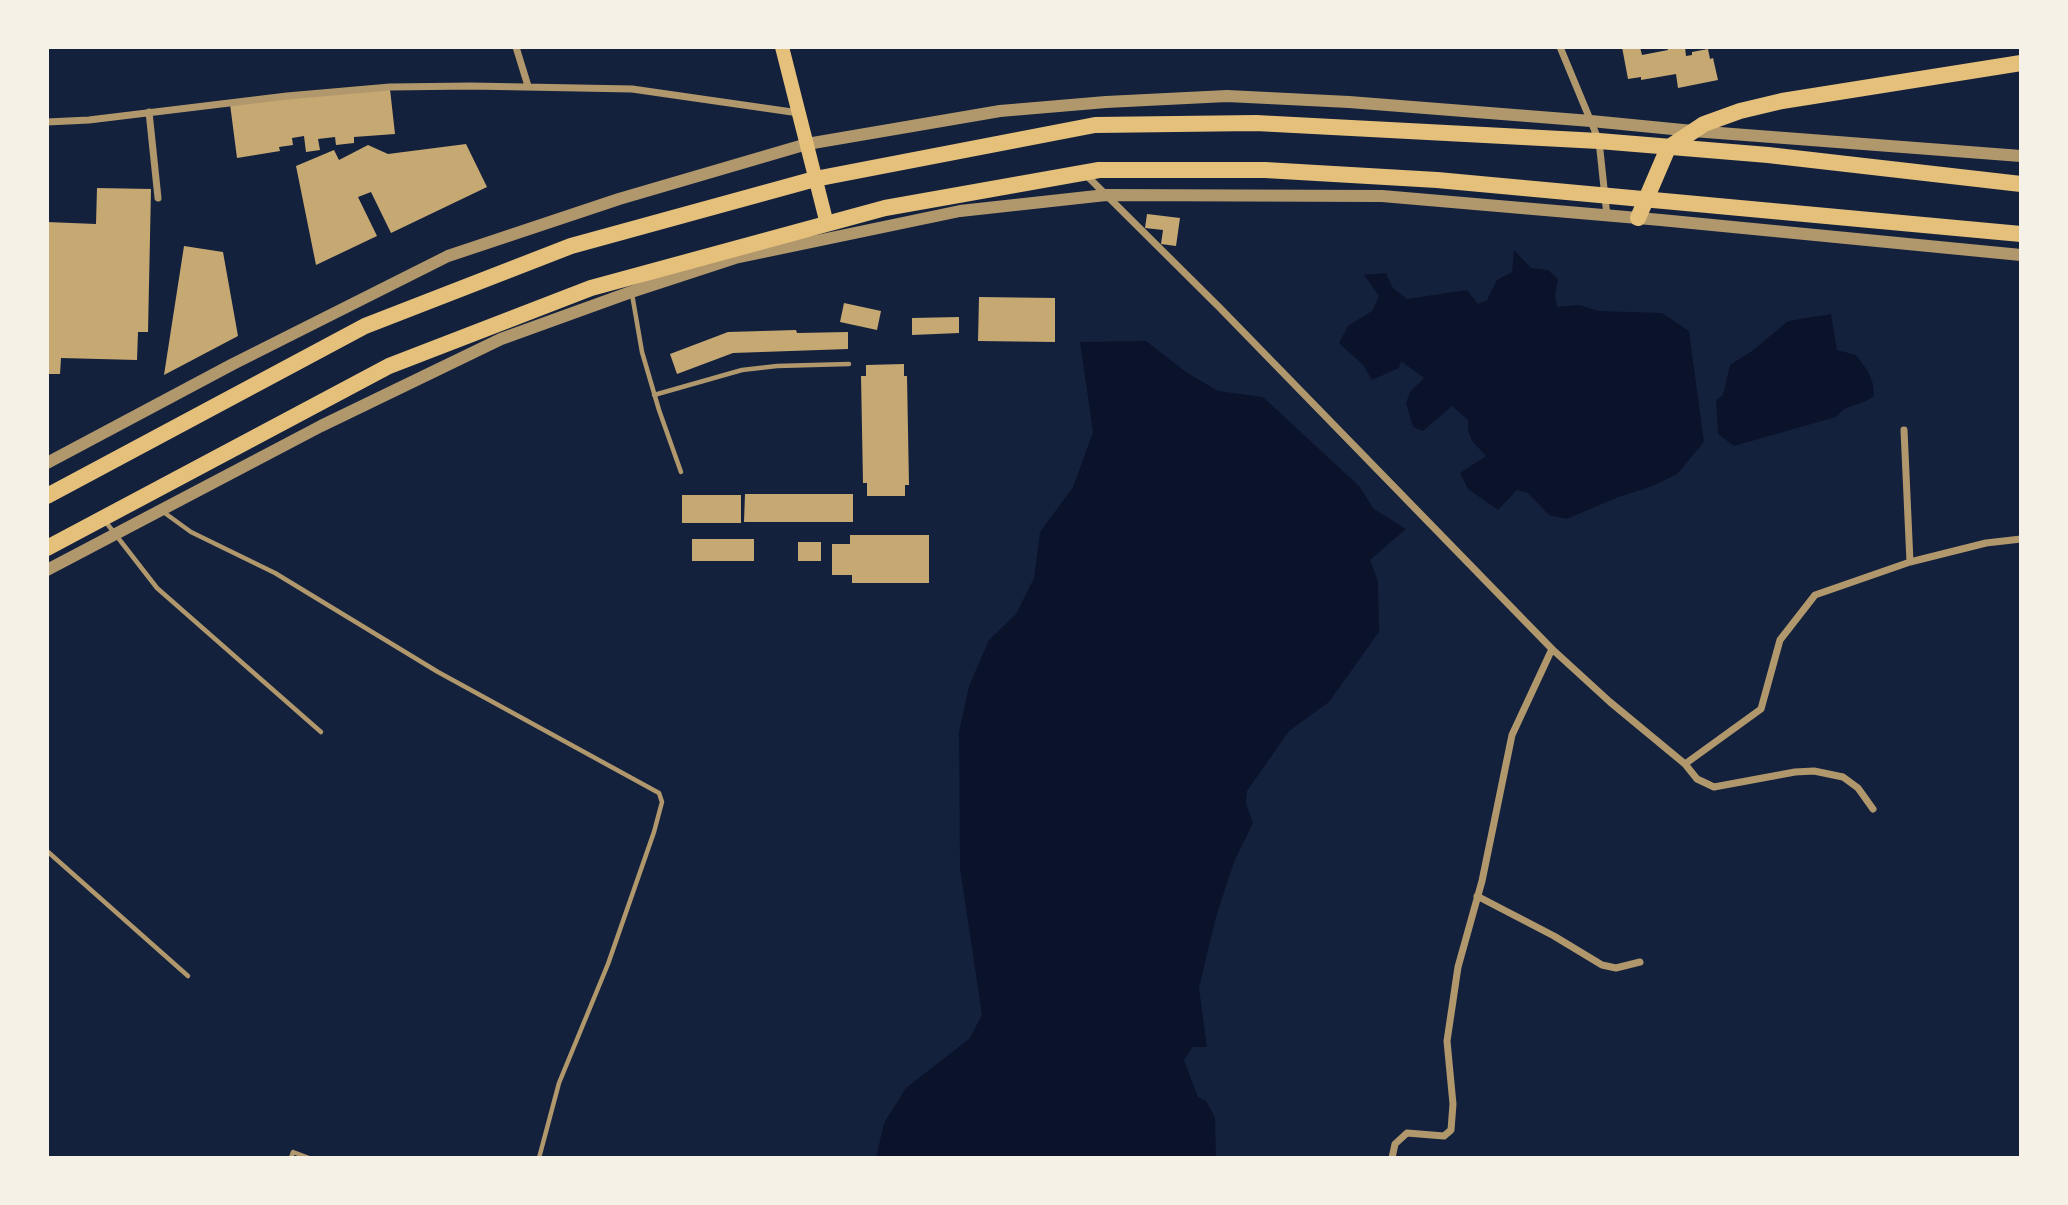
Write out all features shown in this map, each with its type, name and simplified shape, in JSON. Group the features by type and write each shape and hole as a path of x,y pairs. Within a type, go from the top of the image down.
{"main road":[{"path":"782,47 827,224"},
{"path":"1638,218 1668,148 1704,124 1740,111 1782,101 2021,63"},
{"path":"47,496 365,326 571,246 816,178 1095,125 1256,123 1599,141 1768,155 2021,184"},
{"path":"47,548 389,366 591,288 630,285 885,208 1083,172 1265,170 1450,181 2021,234"}],"street":[{"path":"516,47 528,86"},
{"path":"1560,47 1599,141 1607,216"},
{"path":"47,122 286,96 390,88 528,86 632,89 800,113"},
{"path":"47,463 233,364 449,256 619,200 807,144 1000,111 1227,96 1349,102 2021,156"},
{"path":"149,112 158,198"},
{"path":"1083,172 1230,318 1552,649 1610,702 1685,764 1703,784 1714,786 1795,772 1829,773 1843,777 1858,788 1873,809"},
{"path":"47,570 410,382 502,339 630,285 735,258 960,211 1106,195 1382,196 2021,255"},
{"path":"1904,430 1910,562"},
{"path":"1685,764 1761,709 1780,640 1815,594 1910,562 1986,543 2021,539"},
{"path":"1392,1158 1395,1144 1407,1133 1444,1136 1451,1130 1453,1104 1447,1041 1458,967 1477,896 1512,735 1552,649"},
{"path":"1477,896 1554,936 1602,965 1616,968 1640,962"}],"lane":[{"path":"630,285 642,352 681,472"},
{"path":"654,395 742,370 849,364"},
{"path":"162,512 191,532 275,573 438,672 659,793 662,802 654,832 608,964 559,1083 539,1158"},
{"path":"103,519 157,588 321,732"},
{"path":"47,851 188,976"},
{"path":"291,1158 293,1152 309,1158"}],"water":[{"path":"1514,250 1531,268 1548,270 1558,279 1555,295 1557,307 1579,305 1599,311 1662,313 1689,331 1704,442 1677,474 1567,519 1549,515 1528,493 1517,490 1498,510 1468,489 1460,473 1486,456 1472,441 1468,420 1452,406 1423,431 1413,427 1406,403 1410,392 1424,378 1401,361 1399,368 1372,380 1363,365 1339,343 1348,326 1372,311 1379,296 1364,275 1386,273 1393,288 1407,299 1467,290 1478,304 1487,300 1497,280 1512,272"},
{"path":"1831,314 1837,350 1856,355 1868,371 1874,396 1844,409 1836,417 1734,446 1718,434 1716,400 1723,395 1730,365 1752,351 1788,321"},
{"path":"1146,341 1186,372 1218,391 1263,397 1359,486 1374,509 1406,529 1370,560 1378,581 1379,632 1329,702 1289,731 1247,791 1246,803 1253,823 1234,862 1216,917 1199,988 1207,1047 1193,1047 1184,1060 1198,1097 1206,1101 1215,1117 1216,1158 876,1158 884,1123 906,1088 969,1039 982,1015 960,868 959,732 969,686 989,640 1016,614 1034,578 1040,532 1073,487 1093,432 1080,342"}],"building":[{"path":"1622,47 1640,47 1642,55 1668,50 1667,47 1685,47 1686,56 1708,49 1718,80 1678,88 1676,74 1641,80 1641,77 1628,79"},
{"path":"390,89 395,134 354,137 354,143 336,145 335,137 318,139 320,150 306,152 304,136 292,138 293,145 279,147 280,151 237,158 230,104"},
{"path":"466,144 487,187 391,233 371,192 358,197 377,236 316,265 296,166 334,150 339,160 368,145 388,154"},
{"path":"97,188 151,189 148,332 138,332 137,360 61,358 60,374 47,374 47,222 96,224"},
{"path":"1147,214 1180,218 1176,246 1161,244 1163,230 1145,228"},
{"path":"184,246 223,252 238,336 164,375"},
{"path":"979,297 1055,298 1055,342 978,341"},
{"path":"844,303 881,311 877,330 840,322"},
{"path":"959,317 959,333 912,335 912,318"},
{"path":"796,330 797,333 848,332 848,349 733,353 677,374 670,354 728,332"},
{"path":"904,364 904,376 907,376 909,485 905,485 905,496 867,496 867,483 863,483 861,376 866,376 866,365"},
{"path":"745,494 853,494 853,522 744,522"},
{"path":"682,495 741,495 741,523 682,523"},
{"path":"850,535 929,535 929,583 852,583 852,575 832,575 832,544 850,544"},
{"path":"692,539 754,539 754,561 692,561"},
{"path":"798,542 821,542 821,561 798,561"}]}
